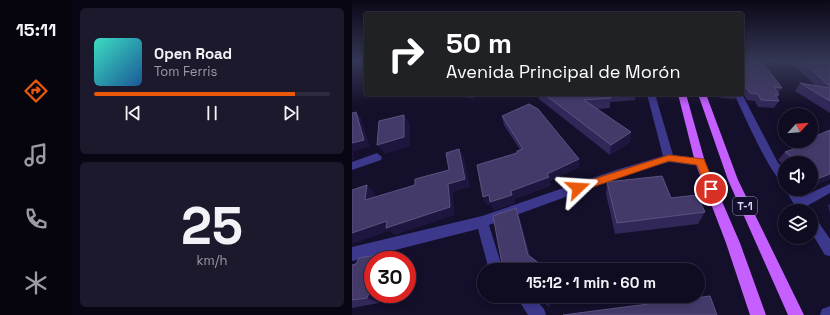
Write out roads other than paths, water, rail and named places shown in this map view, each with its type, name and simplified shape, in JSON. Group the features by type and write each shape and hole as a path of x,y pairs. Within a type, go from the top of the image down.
{"main road":[{"name":"T-1","path":"683,96 700,162 733,243 758,315"},
{"name":"T-1","path":"703,96 733,180 796,315"}],"street":[{"path":"652,96 669,158"},
{"path":"739,96 778,170"},
{"path":"352,166 377,157"},
{"path":"352,254 482,222 620,173 669,158 700,162"},
{"path":"808,204 830,188"},
{"path":"482,222 494,263"},
{"path":"818,232 830,250"},
{"path":"529,303 538,315"}]}
